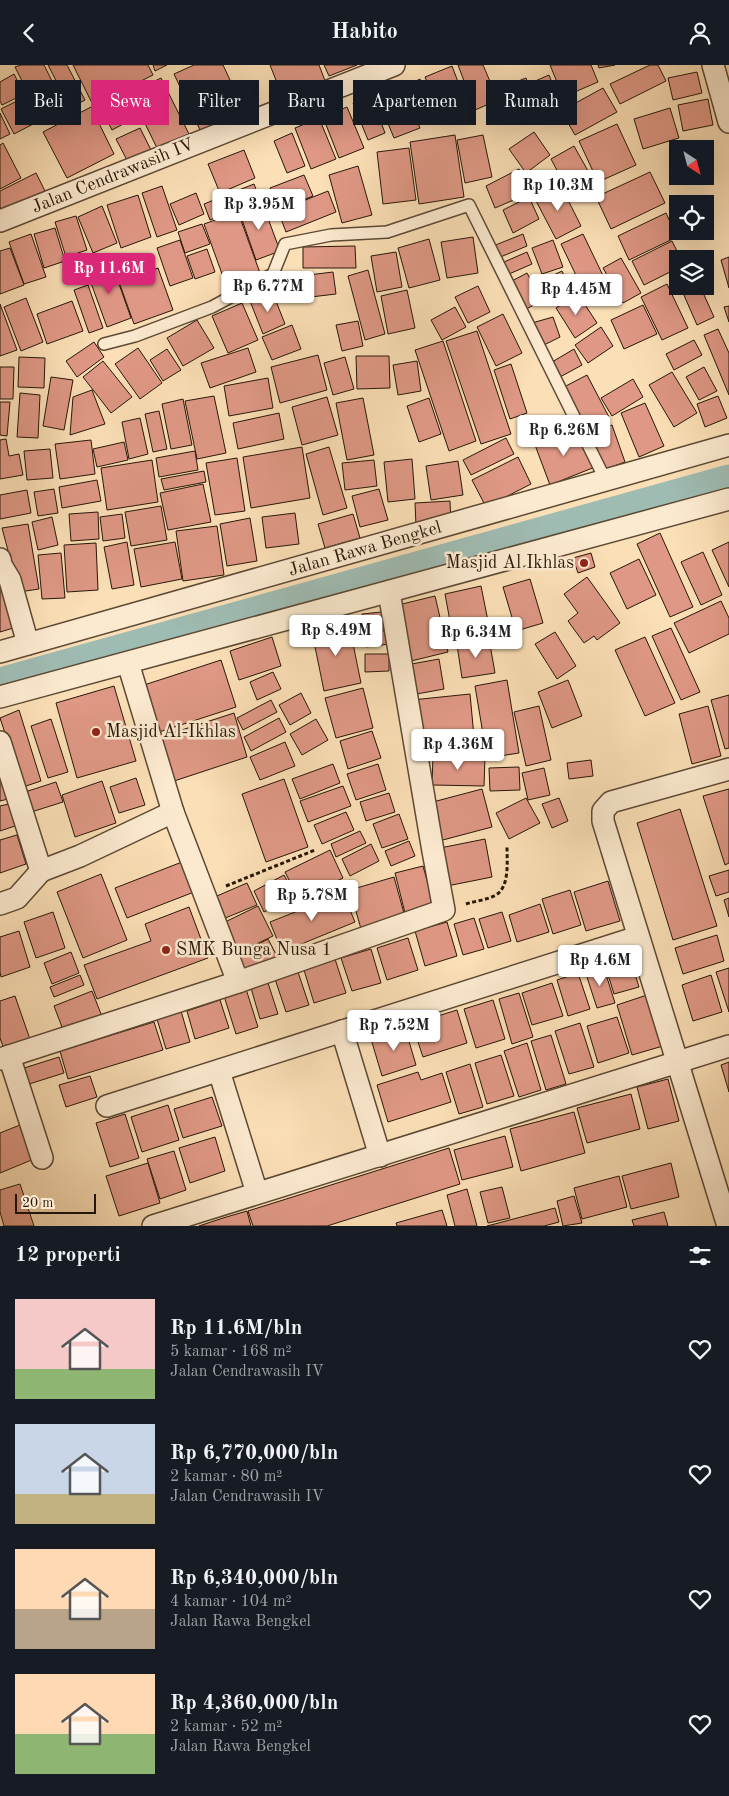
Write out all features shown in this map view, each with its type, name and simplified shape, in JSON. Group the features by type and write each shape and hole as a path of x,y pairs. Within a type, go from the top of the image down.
{"street":[{"name":"Jalan Cendrawasih IV","path":"0,221 394,65"},
{"path":"714,65 729,122"},
{"name":"Jalan Rawa Bengkel","path":"0,652 729,445"},
{"path":"0,697 729,499"},
{"path":"0,559 1,565 10,580 28,645"},
{"path":"42,1158 4,1058 238,982 444,910 432,851 389,592"},
{"path":"128,663 173,812 238,982"},
{"path":"0,742 41,871"},
{"path":"728,1226 603,821 603,811 612,802 729,769"},
{"path":"0,904 16,898 41,871 80,856 173,812"},
{"path":"107,1106 638,937"},
{"path":"342,1031 380,1156"},
{"path":"153,1226 729,1046"},
{"path":"219,1071 257,1193"}],"lane":[{"path":"104,344 135,336 212,307 273,273 285,244 331,235 387,232 469,205 606,481"}],"path":[{"path":"444,910 495,896 502,889 506,876 507,847"},
{"path":"204,894 316,851"}],"building":[{"path":"21,65 44,65 52,80 22,80 15,67"},
{"path":"48,65 67,65 75,80 56,80"},
{"path":"73,65 148,65 153,75 143,80 91,80 91,101"},
{"path":"153,65 167,65 155,71"},
{"path":"194,65 223,65 230,80 179,80 179,85 174,74"},
{"path":"270,65 319,65 325,80 276,80"},
{"path":"324,65 357,65 329,76"},
{"path":"458,65 483,65 489,80 486,80 486,105 476,110 476,80 464,80"},
{"path":"550,65 591,65 598,82 577,91 577,80 556,80"},
{"path":"598,65 615,65 599,68"},
{"path":"650,65 658,65 666,81 620,104 610,84"},
{"path":"452,66 457,80 426,80 425,77"},
{"path":"697,72 702,93 673,100 668,78"},
{"path":"14,74 17,80 15,80 15,98 2,105 0,101 0,82"},
{"path":"549,75 551,80 538,80"},
{"path":"603,88 617,112 575,135 569,125 577,125 577,102"},
{"path":"81,92 85,100 81,102"},
{"path":"169,94 179,114 179,125 184,125 189,134 158,150 146,125 169,125"},
{"path":"708,99 713,125 683,131 678,105"},
{"path":"15,102 15,125 31,125 14,134 1,109"},
{"path":"91,107 91,125 100,125 114,154 67,178 43,132 56,125 81,125 81,112"},
{"path":"347,107 364,148 339,158 326,125 343,125 343,109"},
{"path":"670,108 679,138 643,149 634,119"},
{"path":"0,113 10,134 0,139"},
{"path":"617,124 636,165 598,182 579,141"},
{"path":"109,125 121,125 112,130"},
{"path":"198,125 216,125 201,132"},
{"path":"302,125 322,125 336,159 311,169 295,128"},
{"path":"362,125 382,125 385,133 368,140"},
{"path":"389,125 419,125 420,128 394,138"},
{"path":"140,128 151,150 128,162 116,139"},
{"path":"534,132 550,155 526,173 509,149"},
{"path":"292,133 305,166 287,173 274,141"},
{"path":"455,135 464,197 419,204 410,142"},
{"path":"483,135 492,177 465,183 457,140"},
{"path":"3,143 21,178 0,189 0,145"},
{"path":"574,146 596,185 572,199 551,159"},
{"path":"409,148 416,200 383,204 377,152"},
{"path":"244,150 255,178 220,193 208,164"},
{"path":"358,166 372,215 342,223 329,175"},
{"path":"519,169 530,193 495,208 486,186"},
{"path":"650,172 665,203 611,229 596,197"},
{"path":"36,173 46,193 4,215 0,207 0,191"},
{"path":"304,175 313,196 279,210 270,188"},
{"path":"254,184 260,200 210,220 204,204"},
{"path":"162,186 177,230 157,237 142,193"},
{"path":"561,186 581,226 556,239 535,199"},
{"path":"328,191 336,212 286,232 278,211"},
{"path":"196,193 204,214 179,225 170,204"},
{"path":"138,195 151,237 121,248 107,205"},
{"path":"529,197 539,219 513,233 503,210"},
{"path":"262,202 280,251 256,260 239,211"},
{"path":"102,206 117,243 93,253 78,217"},
{"path":"238,212 260,273 226,285 204,224"},
{"path":"666,213 669,220 669,240 671,240 629,260 618,236"},
{"path":"76,216 87,250 66,257 55,222"},
{"path":"202,224 210,244 185,253 178,232"},
{"path":"55,228 65,261 44,268 34,234"},
{"path":"31,234 46,277 24,284 9,242"},
{"path":"523,234 527,246 498,258 493,246"},
{"path":"583,234 608,286 586,296 561,244"},
{"path":"473,237 478,273 447,278 441,242"},
{"path":"429,239 440,280 409,288 398,248"},
{"path":"180,240 193,278 170,286 157,248"},
{"path":"553,240 563,267 542,274 532,248"},
{"path":"672,241 676,250 669,250 669,272 644,285 632,261"},
{"path":"355,246 356,268 303,268 303,247"},
{"path":"10,248 24,285 0,294 0,251"},
{"path":"207,249 215,272 195,279 187,256"},
{"path":"396,252 402,287 377,292 371,256"},
{"path":"527,252 532,264 509,274 504,262"},
{"path":"729,257 729,288 721,260"},
{"path":"621,258 641,293 623,303 603,268"},
{"path":"112,264 131,318 107,327 87,272"},
{"path":"158,268 173,310 134,324 119,282"},
{"path":"368,270 385,334 365,340 348,276"},
{"path":"562,271 572,293 553,302 543,280"},
{"path":"333,272 336,294 294,299 292,277"},
{"path":"527,273 542,301 524,310 510,282"},
{"path":"667,284 669,295 672,295 688,328 662,340 641,297"},
{"path":"88,285 103,328 89,333 74,290"},
{"path":"478,286 490,312 468,323 455,297"},
{"path":"407,290 415,328 388,334 381,296"},
{"path":"272,291 285,324 263,334 250,301"},
{"path":"578,294 597,323 575,338 556,308"},
{"path":"684,295 704,295 714,317 697,325"},
{"path":"26,298 43,342 21,351 4,307"},
{"path":"72,301 83,331 47,344 37,314"},
{"path":"242,303 258,340 228,353 212,316"},
{"path":"0,304 17,350 0,356"},
{"path":"643,305 657,334 624,349 611,320"},
{"path":"729,306 729,322 724,307"},
{"path":"455,307 466,327 442,340 431,320"},
{"path":"503,314 522,353 496,366 477,327"},
{"path":"553,317 560,337 544,345 532,323"},
{"path":"197,320 214,348 183,366 167,338"},
{"path":"358,321 363,346 342,351 336,325"},
{"path":"292,325 301,349 272,360 262,337"},
{"path":"601,327 613,346 588,363 575,345"},
{"path":"718,329 729,353 729,395 704,335"},
{"path":"477,331 511,434 481,444 446,341"},
{"path":"694,340 702,355 674,370 666,354"},
{"path":"443,341 476,441 449,451 415,350"},
{"path":"94,342 104,357 77,377 66,361"},
{"path":"138,348 162,383 140,399 115,364"},
{"path":"248,348 256,372 210,388 201,363"},
{"path":"167,349 181,370 163,381 150,360"},
{"path":"574,349 582,365 560,377 552,362"},
{"path":"318,355 327,390 280,403 271,367"},
{"path":"356,356 389,356 390,388 357,389"},
{"path":"19,357 45,358 44,388 18,387"},
{"path":"345,357 354,389 333,395 324,363"},
{"path":"103,361 132,397 111,413 83,377"},
{"path":"417,361 421,391 398,395 393,365"},
{"path":"511,364 527,413 510,419 494,370"},
{"path":"0,367 14,367 13,399 0,399"},
{"path":"704,367 717,391 699,400 686,377"},
{"path":"672,372 697,413 674,427 649,385"},
{"path":"587,375 609,417 587,429 564,387"},
{"path":"51,377 73,380 64,430 43,426"},
{"path":"268,378 273,408 229,416 224,386"},
{"path":"633,379 643,397 612,416 601,398"},
{"path":"92,390 105,424 70,435 73,397"},
{"path":"20,393 40,395 38,438 17,437"},
{"path":"214,396 226,453 197,459 185,401"},
{"path":"718,396 727,418 705,427 697,404"},
{"path":"327,397 338,435 302,445 292,407"},
{"path":"363,398 374,455 347,460 336,403"},
{"path":"429,398 441,434 419,442 407,406"},
{"path":"183,399 192,445 171,449 162,404"},
{"path":"0,402 10,402 7,436 0,435"},
{"path":"645,403 664,446 639,457 621,413"},
{"path":"159,411 167,449 153,452 145,414"},
{"path":"279,413 284,439 238,449 233,423"},
{"path":"140,418 148,454 129,459 122,422"},
{"path":"612,425 625,462 606,469 589,434"},
{"path":"577,430 595,467 550,485 535,445"},
{"path":"506,438 514,454 471,475 463,460"},
{"path":"6,439 9,456 19,454 23,475 0,479 0,440"},
{"path":"91,440 95,474 60,479 55,444"},
{"path":"124,442 128,460 97,467 93,449"},
{"path":"302,447 310,498 251,508 243,457"},
{"path":"329,447 347,508 323,515 306,454"},
{"path":"50,449 53,478 27,480 24,451"},
{"path":"195,451 198,470 159,477 156,458"},
{"path":"518,457 531,484 486,507 472,480"},
{"path":"237,458 245,511 215,515 206,463"},
{"path":"412,459 415,499 388,502 384,462"},
{"path":"152,460 158,502 107,510 101,468"},
{"path":"374,460 377,486 345,490 342,463"},
{"path":"458,461 463,495 431,500 426,466"},
{"path":"204,471 206,482 164,490 161,479"},
{"path":"97,480 101,501 62,508 59,487"},
{"path":"203,484 211,522 168,530 160,493"},
{"path":"54,489 58,513 38,516 34,492"},
{"path":"379,489 388,520 360,527 352,496"},
{"path":"27,490 31,513 0,519 0,495"},
{"path":"450,501 451,524 416,526 415,503"},
{"path":"161,506 167,540 131,546 125,512"},
{"path":"98,512 99,539 71,541 69,514"},
{"path":"295,513 299,544 266,548 262,517"},
{"path":"122,514 125,538 103,541 100,517"},
{"path":"353,514 360,538 325,548 318,524"},
{"path":"52,517 58,545 38,550 32,522"},
{"path":"250,518 257,561 227,566 220,524"},
{"path":"28,524 39,589 19,592 2,528"},
{"path":"217,526 224,575 183,581 176,531"},
{"path":"660,533 693,607 670,617 637,544"},
{"path":"127,542 134,585 112,589 104,547"},
{"path":"175,542 182,579 141,587 134,549"},
{"path":"729,542 729,587 712,550"},
{"path":"96,543 98,590 67,592 64,545"},
{"path":"703,552 722,595 701,605 681,562"},
{"path":"61,553 65,598 42,599 38,555"},
{"name":"Masjid Al Ikhlas","path":"591,553 595,567 578,573 573,558"},
{"path":"639,559 656,595 627,609 610,573"},
{"path":"587,577 620,623 597,640 594,636 584,643 568,621 578,613 564,594"},
{"path":"530,579 543,623 516,631 503,587"},
{"path":"481,586 491,636 454,643 445,594"},
{"path":"7,587 20,626 0,632 0,589"},
{"path":"435,596 448,652 407,662 394,606"},
{"path":"721,601 729,618 729,634 689,653 674,623"},
{"path":"391,611 393,628 364,631 362,614"},
{"path":"349,624 361,683 324,691 312,632"},
{"path":"671,628 700,692 681,700 652,636"},
{"path":"388,630 389,644 366,647 364,634"},
{"path":"555,632 576,666 557,679 535,644"},
{"path":"272,637 281,666 239,680 230,651"},
{"path":"645,637 675,703 645,716 615,650"},
{"path":"489,639 495,673 462,678 457,645"},
{"path":"365,654 389,654 389,671 365,672"},
{"path":"439,659 444,689 411,695 406,665"},
{"path":"221,660 236,707 156,733 141,686"},
{"path":"273,672 281,689 257,700 250,682"},
{"path":"507,680 519,753 487,758 475,686"},
{"path":"568,680 582,716 552,728 538,692"},
{"name":"Masjid Al-Ikhlas","path":"114,686 136,761 77,778 56,703"},
{"path":"363,688 373,728 336,738 325,698"},
{"path":"301,693 311,713 290,725 279,705"},
{"path":"470,694 475,747 417,753 412,700"},
{"path":"729,695 729,748 725,749 711,700"},
{"path":"271,700 277,712 243,730 237,718"},
{"path":"539,706 551,760 526,766 514,712"},
{"path":"708,706 721,756 692,764 679,714"},
{"path":"19,710 41,781 23,787 0,718"},
{"path":"234,713 247,757 168,783 154,739"},
{"path":"279,718 286,732 251,751 244,737"},
{"path":"51,719 68,772 48,778 31,726"},
{"path":"316,719 328,740 302,755 290,734"},
{"path":"372,731 381,758 348,769 340,741"},
{"path":"285,742 295,766 260,780 250,757"},
{"path":"433,756 485,757 484,786 432,785"},
{"path":"591,760 593,776 569,779 567,763"},
{"path":"333,764 340,783 300,799 292,779"},
{"path":"378,764 386,790 356,800 347,774"},
{"path":"519,767 520,790 490,791 489,768"},
{"path":"544,768 550,795 528,800 522,773"},
{"path":"0,772 8,799 0,801"},
{"path":"136,778 145,805 119,813 110,787"},
{"path":"284,779 308,847 266,862 242,794"},
{"path":"102,781 116,823 75,837 62,795"},
{"path":"56,782 63,802 28,813 22,793"},
{"path":"343,786 351,806 308,822 300,801"},
{"path":"482,789 492,827 439,841 429,803"},
{"path":"729,789 729,863 725,865 703,796"},
{"path":"389,793 395,812 366,821 360,802"},
{"path":"526,798 540,823 509,839 496,813"},
{"path":"559,798 568,821 552,828 542,804"},
{"path":"9,804 15,826 0,831 0,806"},
{"path":"680,809 717,926 673,940 637,823"},
{"path":"346,812 354,830 322,844 314,825"},
{"path":"399,814 408,839 382,848 373,824"},
{"path":"360,831 366,843 336,857 331,844"},
{"path":"17,835 26,864 0,873 0,840"},
{"path":"485,839 492,877 447,886 440,848"},
{"path":"409,841 415,856 391,866 385,851"},
{"path":"371,844 379,861 350,876 342,859"},
{"path":"330,850 343,878 299,900 285,872"},
{"path":"182,862 194,892 127,918 115,888"},
{"path":"423,866 435,909 406,917 395,873"},
{"path":"729,870 729,892 716,896 709,876"},
{"path":"101,874 127,940 83,958 57,892"},
{"path":"284,875 295,896 264,912 254,891"},
{"path":"394,877 405,917 361,929 350,890"},
{"path":"608,881 620,921 586,931 574,892"},
{"path":"247,883 257,905 218,921 210,899"},
{"path":"570,890 581,925 553,934 542,899"},
{"path":"343,893 355,922 282,952 270,922"},
{"path":"729,898 729,917 724,900"},
{"path":"540,904 549,932 517,942 509,915"},
{"path":"258,906 273,936 238,953 223,923"},
{"name":"SMK Bunga Nusa 1","path":"189,907 208,958 97,999 84,965 151,941 145,924"},
{"path":"53,912 65,948 36,958 24,922"},
{"path":"502,912 511,941 488,948 479,919"},
{"path":"474,918 484,949 463,955 454,924"},
{"path":"447,922 457,956 425,966 415,931"},
{"path":"19,931 30,967 1,977 0,937"},
{"path":"717,935 724,961 683,974 675,948"},
{"path":"408,938 418,970 387,980 377,948"},
{"path":"268,939 278,958 246,975 236,956"},
{"path":"371,949 381,983 352,991 341,958"},
{"path":"71,952 79,973 52,984 44,963"},
{"path":"630,957 639,987 614,994 605,965"},
{"path":"335,959 346,993 314,1003 304,970"},
{"path":"603,965 615,1003 597,1008 585,971"},
{"path":"729,968 729,1012 716,972"},
{"path":"298,972 309,1005 286,1012 275,979"},
{"path":"578,973 590,1009 568,1016 557,980"},
{"path":"80,975 84,985 54,997 50,987"},
{"path":"711,975 722,1012 693,1021 682,985"},
{"path":"268,983 278,1014 260,1019 251,988"},
{"path":"552,983 563,1016 532,1025 522,993"},
{"path":"246,989 258,1027 236,1034 224,996"},
{"path":"92,991 103,1019 65,1035 54,1006"},
{"path":"519,993 533,1037 512,1044 499,999"},
{"path":"647,995 663,1046 632,1055 617,1005"},
{"path":"15,996 32,1045 6,1055 0,1038 0,1001"},
{"path":"220,1000 229,1028 195,1039 187,1011"},
{"path":"493,1000 505,1039 476,1048 464,1009"},
{"path":"457,1010 467,1043 423,1057 412,1024"},
{"path":"181,1011 190,1042 166,1049 157,1019"},
{"path":"617,1017 629,1053 598,1063 587,1026"},
{"path":"154,1022 163,1050 68,1079 60,1051"},
{"path":"580,1023 594,1067 569,1074 555,1031"},
{"path":"405,1028 416,1065 382,1076 371,1039"},
{"path":"551,1035 566,1084 546,1090 531,1041"},
{"path":"527,1043 541,1090 519,1097 504,1051"},
{"path":"501,1055 514,1096 487,1104 475,1063"},
{"path":"59,1057 64,1073 26,1085 21,1069"},
{"path":"729,1062 729,1092 721,1065"},
{"path":"470,1064 483,1107 459,1114 446,1072"},
{"path":"418,1072 421,1080 442,1073 451,1102 388,1122 377,1085"},
{"path":"90,1076 97,1097 66,1107 59,1085"},
{"path":"668,1079 679,1121 648,1129 637,1087"},
{"path":"631,1094 640,1129 587,1143 577,1108"},
{"path":"212,1097 222,1126 183,1138 174,1109"},
{"path":"168,1105 179,1140 142,1152 131,1117"},
{"path":"574,1112 585,1153 521,1171 510,1129"},
{"path":"125,1114 139,1158 110,1167 96,1123"},
{"path":"20,1125 34,1159 0,1173 0,1133"},
{"path":"505,1136 513,1167 462,1180 454,1150"},
{"path":"215,1137 225,1171 190,1183 179,1148"},
{"path":"449,1148 460,1184 327,1226 253,1226 248,1211"},
{"path":"174,1151 186,1190 160,1199 147,1159"},
{"path":"148,1163 160,1203 119,1216 106,1176"},
{"path":"671,1163 679,1197 631,1209 622,1176"},
{"path":"619,1176 627,1207 582,1219 574,1188"},
{"path":"20,1184 34,1226 4,1226 0,1212 0,1190"},
{"path":"502,1187 510,1218 488,1223 480,1192"},
{"path":"467,1189 477,1226 455,1226 447,1195"},
{"path":"574,1196 582,1223 563,1226 557,1201"},
{"path":"555,1208 559,1222 544,1226 487,1226"},
{"path":"442,1210 447,1226 397,1226 396,1223"},
{"path":"247,1211 251,1226 199,1226 223,1218"},
{"path":"664,1212 668,1226 634,1226 632,1220"}],"waterway":[{"path":"0,682 729,479"}],"place":[{"name":"Masjid Al Ikhlas","path":"584,563"},
{"name":"Masjid Al-Ikhlas","path":"96,732"},
{"name":"SMK Bunga Nusa 1","path":"166,950"}]}
